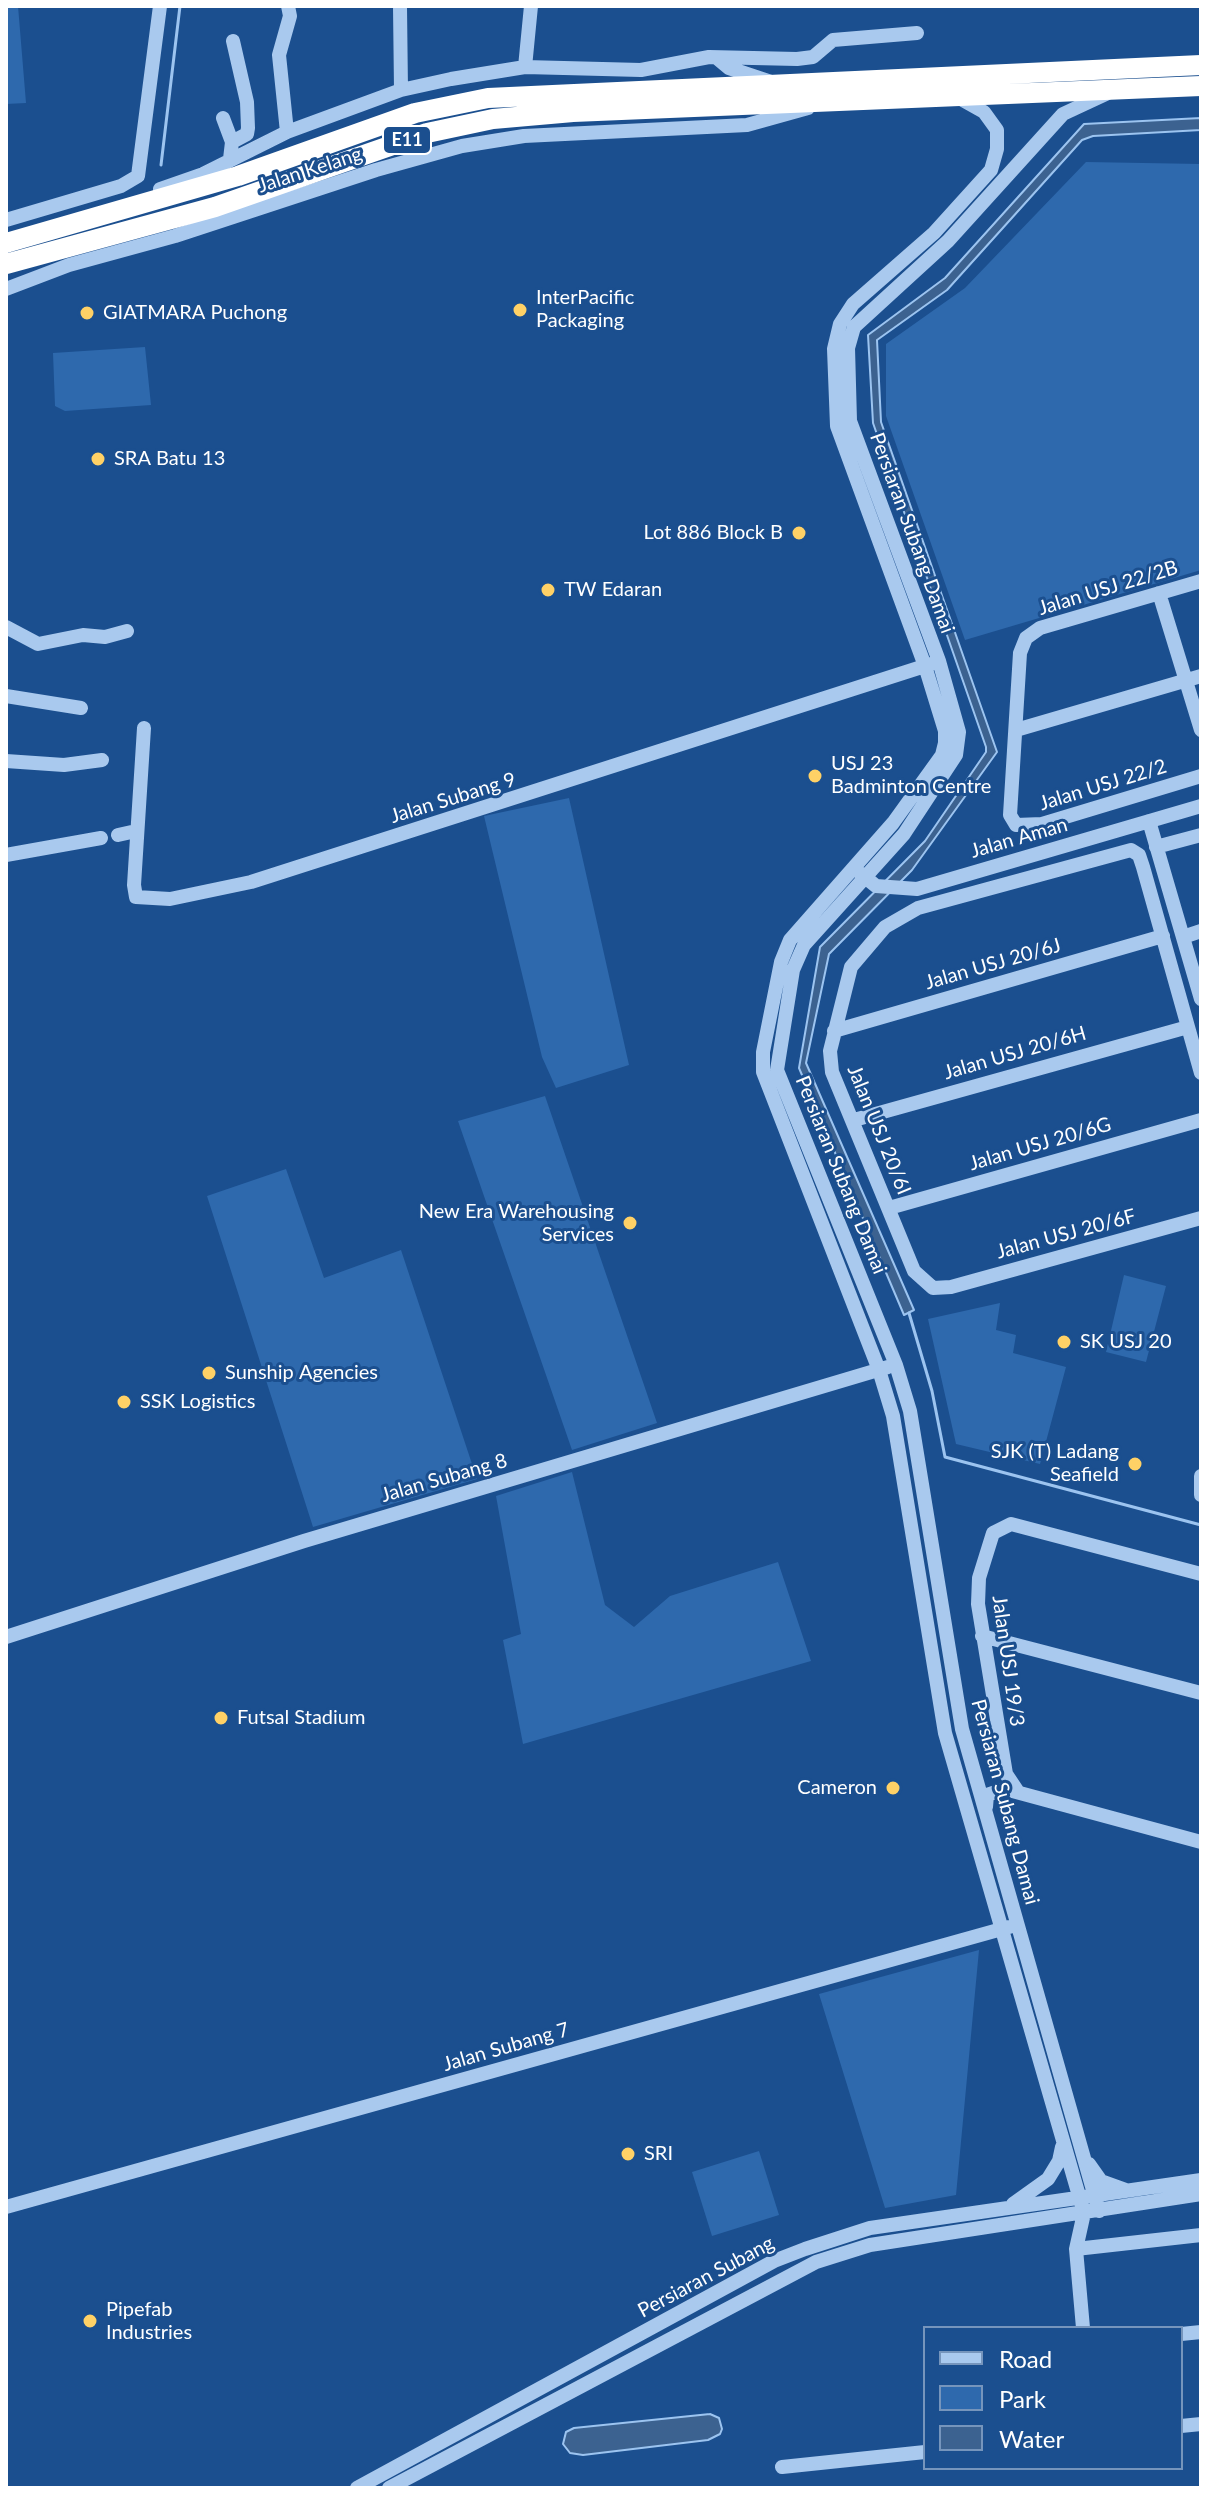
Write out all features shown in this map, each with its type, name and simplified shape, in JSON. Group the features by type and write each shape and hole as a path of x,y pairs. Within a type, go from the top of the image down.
{"highway":[{"path":"1162,68 1201,51"},
{"name":"E11","path":"6,243 270,165 415,113 451,105 537,94 1201,65"},
{"name":"E11","path":"6,264 215,207 427,133 469,123 573,112 1201,86"}],"street":[{"path":"6,220 121,186 138,176 150,104 160,6"},
{"path":"287,132 279,55 290,16 288,6"},
{"path":"525,67 531,6"},
{"path":"400,7 401,90"},
{"path":"128,209 140,196 203,174 287,132 401,90 525,67 641,70 683,60 805,58 823,51 833,40 917,33"},
{"path":"232,142 247,134 248,128 247,102 233,41"},
{"path":"717,58 729,68 774,83"},
{"name":"Persiaran Subang Damai","path":"1089,2205 1081,2150 962,1729 917,1450 896,1365 777,1070 793,970 804,945 862,875 893,823 942,755 945,731 932,664 850,421 848,348 854,327 948,241 1063,114 1102,95 1125,90"},
{"name":"Persiaran Subang Damai","path":"932,664 837,426 834,349 840,324 853,304 934,233 991,170 996,157 997,130 984,112 958,97"},
{"name":"Jalan Kelang","path":"6,289 69,265 175,236 376,170 462,146 524,136 760,123 824,102"},
{"path":"223,118 232,142 230,159"},
{"name":"Jalan USJ 22/2B","path":"1016,730 1020,653 1033,632 1201,581"},
{"path":"1159,593 1201,730"},
{"path":"6,627 38,644 83,635 105,637 127,631"},
{"name":"Jalan Subang 9","path":"144,728 133,873 136,897 170,899 209,892 522,798 932,664"},
{"path":"1016,730 1201,676"},
{"path":"6,696 81,708"},
{"name":"Jalan USJ 22/2","path":"1016,730 1010,800 1010,815 1016,825 1042,824 1201,776"},
{"path":"6,761 64,765 102,760"},
{"name":"Jalan Aman","path":"862,875 907,890 1201,806"},
{"path":"1149,821 1201,999"},
{"path":"118,835 136,831"},
{"path":"1156,847 1201,835"},
{"path":"6,855 101,838"},
{"name":"Jalan USJ 20/6I","path":"942,1288 933,1288 920,1279 832,1072 830,1051 851,967 885,927 918,908 1131,850 1139,855 1163,936"},
{"name":"Persiaran Subang Damai","path":"862,875 790,940 778,977 763,1052 763,1072 879,1370 899,1451 945,1733 1062,2142 1089,2205"},
{"path":"1183,937 1201,931"},
{"path":"1163,936 1201,1073"},
{"name":"Jalan USJ 20/6J","path":"834,1031 1163,936"},
{"name":"Jalan USJ 20/6H","path":"854,1120 1188,1027"},
{"name":"Jalan USJ 20/6G","path":"889,1208 1201,1120"},
{"name":"Jalan USJ 20/6F","path":"942,1288 1201,1218"},
{"name":"Jalan Subang 8","path":"6,1637 334,1532 896,1365"},
{"path":"1201,1476 1201,1495"},
{"name":"Jalan USJ 19/3","path":"1018,1792 1006,1774 982,1636 979,1578 993,1533 1011,1524 1201,1574"},
{"path":"982,1636 1201,1693"},
{"path":"986,1813 985,1799 996,1789 1199,1836"},
{"name":"Jalan Subang 7","path":"6,2207 1017,1924"},
{"path":"1001,2209 1026,2197 1048,2179 1059,2161 1062,2142"},
{"path":"1081,2150 1101,2181 1136,2190"},
{"name":"Persiaran Subang","path":"389,2488 761,2288 816,2262 870,2245 1089,2205 1136,2190 1201,2180"},
{"name":"Persiaran Subang","path":"357,2488 752,2273 805,2249 870,2228 1001,2209 1089,2205 1201,2194"},
{"path":"1083,2326 1076,2249 1089,2205"},
{"path":"1076,2249 1201,2235"},
{"path":"752,2273 761,2288"},
{"path":"782,2467 923,2452"}],"green space":[{"path":"6,6 18,6 26,103 6,104"},
{"path":"1086,162 1201,164 1201,570 965,640 886,416 886,344 965,288"},
{"path":"145,347 151,405 65,411 55,406 53,353"},
{"path":"569,798 629,1065 556,1088 542,1057 484,816"},
{"path":"545,1096 657,1423 572,1450 458,1121"},
{"path":"286,1169 324,1278 401,1250 477,1479 313,1527 207,1196"},
{"path":"1124,1275 1166,1286 1146,1362 1106,1352"},
{"path":"1000,1303 996,1330 1016,1335 1013,1353 1066,1367 1040,1464 956,1444 928,1319"},
{"path":"572,1472 605,1605 634,1627 670,1596 778,1562 811,1661 523,1744 503,1640 521,1634 496,1496"},
{"path":"979,1950 956,2195 885,2208 819,1994"},
{"path":"759,2151 779,2215 712,2236 692,2172"}],"water":[{"path":"1201,118 1201,130 1093,136 1082,140 947,290 877,340 881,422 997,752 912,870 829,954 806,1063 914,1310 904,1315 799,1068 820,947 925,841 986,752 986,747 873,423 868,335 945,278 1084,124"},
{"path":"710,2414 719,2418 722,2429 720,2434 708,2440 583,2455 570,2453 563,2444 566,2432 574,2428"}],"waterway":[{"path":"161,165 180,6"},
{"path":"909,1313 932,1391 945,1457 1201,1525"}],"place":[{"name":"InterPacific Packaging","path":"520,310"},
{"name":"GIATMARA Puchong","path":"87,313"},
{"name":"SRA Batu 13","path":"98,459"},
{"name":"Lot 886 Block B","path":"799,533"},
{"name":"TW Edaran","path":"548,590"},
{"name":"USJ 23 Badminton Centre","path":"815,776"},
{"name":"New Era Warehousing Services","path":"630,1223"},
{"name":"SK USJ 20","path":"1064,1342"},
{"name":"Sunship Agencies","path":"209,1373"},
{"name":"SSK Logistics","path":"124,1402"},
{"name":"SJK (T) Ladang Seafield","path":"1135,1464"},
{"name":"Futsal Stadium","path":"221,1718"},
{"name":"Cameron","path":"893,1788"},
{"name":"SRI","path":"628,2154"},
{"name":"Pipefab Industries","path":"90,2321"}]}
